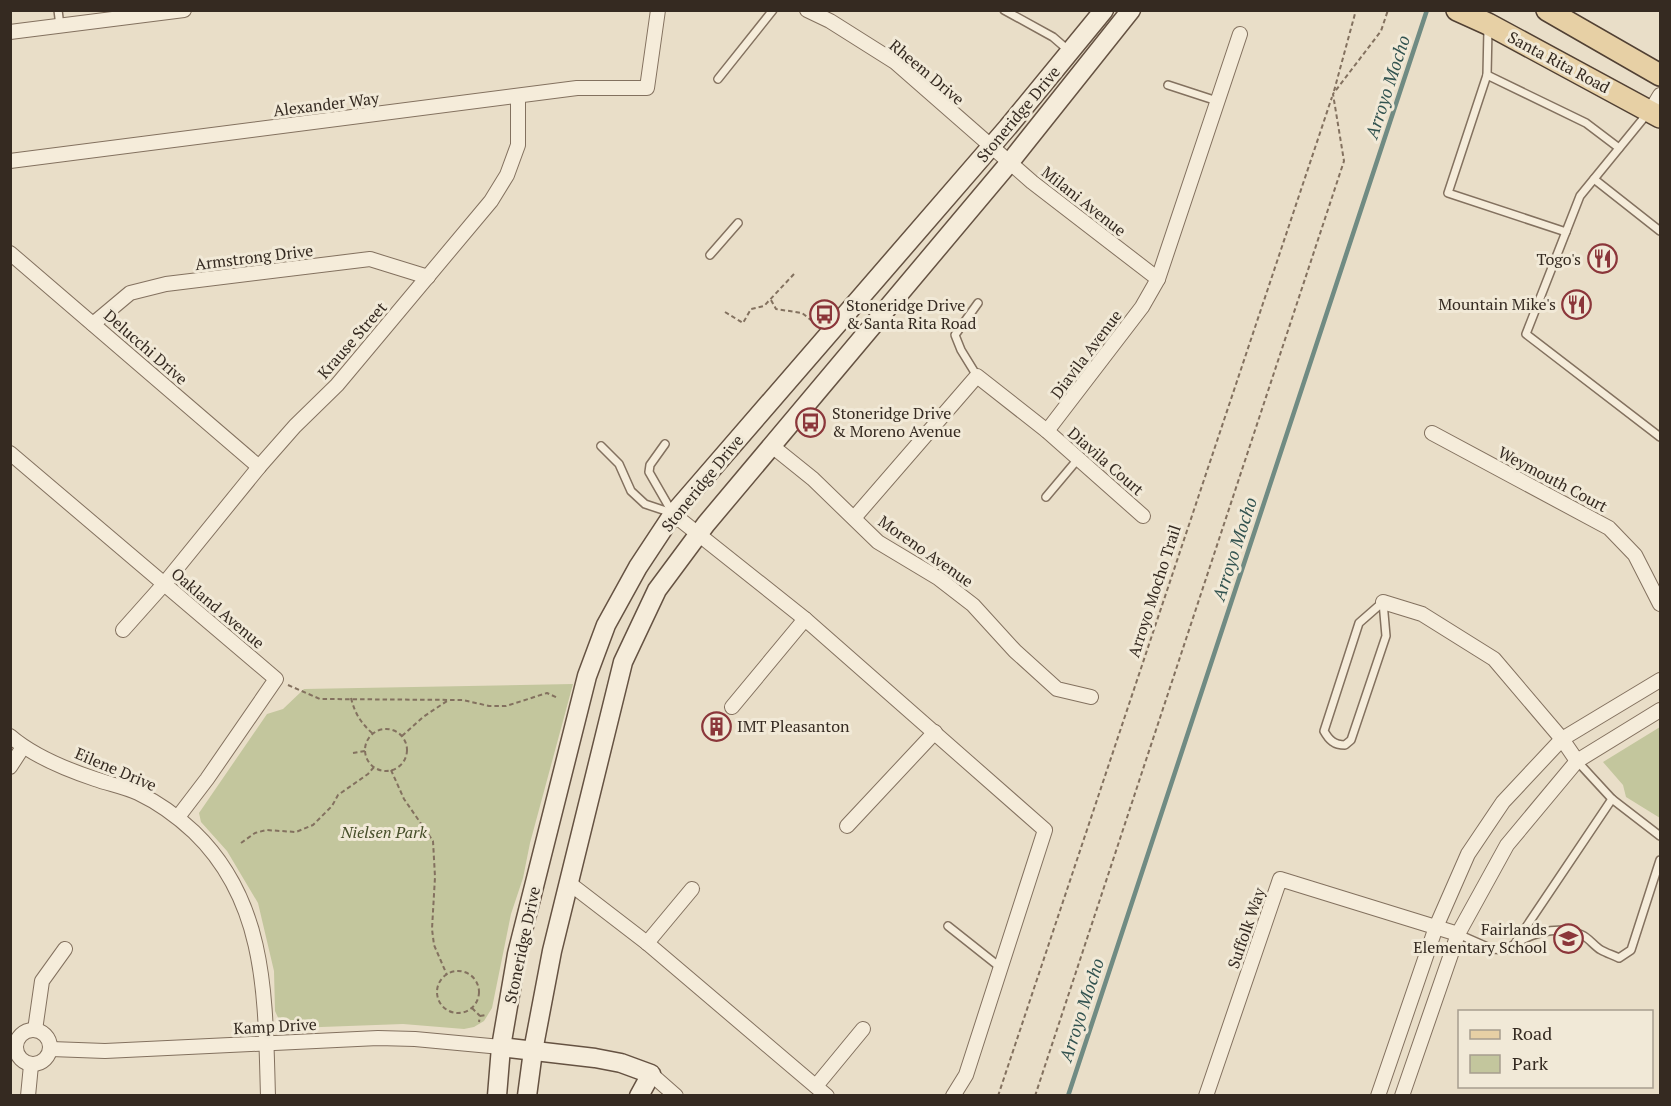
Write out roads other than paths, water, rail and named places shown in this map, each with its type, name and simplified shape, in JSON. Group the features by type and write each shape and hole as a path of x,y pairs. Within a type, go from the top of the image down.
{"main road":[{"name":"Stoneridge Drive","path":"497,1095 501,1047 517,954 587,676 606,626 638,567 674,514 991,147 1104,10"},
{"name":"Stoneridge Drive","path":"527,1095 532,1051 552,951 623,662 657,590 699,534 1010,162 1131,10"},
{"path":"1547,10 1660,75"},
{"name":"Santa Rita Road","path":"1472,17 1657,107"},
{"path":"501,1047 564,1053 612,1061 651,1074 639,1095"}],"street":[{"path":"10,32 184,10"},
{"name":"Alexander Way","path":"10,161 577,88 647,88 658,10"},
{"name":"Rheem Drive","path":"807,10 830,21 895,62 991,147"},
{"name":"Diavila Avenue","path":"1047,431 1142,307 1158,279 1240,34"},
{"name":"Krause Street","path":"123,630 164,584 259,466 295,426 337,385 491,201 507,175 518,145 518,96"},
{"name":"Milani Avenue","path":"991,147 1032,182 1158,279"},
{"name":"Delucchi Drive","path":"10,254 259,466"},
{"name":"Armstrong Drive","path":"93,324 130,293 166,284 370,259 428,277"},
{"path":"854,518 977,376 1047,431"},
{"name":"Diavila Court","path":"1047,431 1143,516"},
{"name":"Weymouth Court","path":"1432,433 1609,528 1635,555 1660,604"},
{"name":"Moreno Avenue","path":"772,446 813,479 878,542 938,578 973,605 1016,651 1057,689 1091,697"},
{"name":"Oakland Avenue","path":"10,453 276,678 207,779 178,817"},
{"path":"674,514 805,619 1045,830 966,1075 954,1095"},
{"path":"1383,602 1422,614 1494,659 1562,739 1577,761"},
{"path":"732,707 805,619"},
{"path":"1377,1095 1436,927 1468,854 1503,802 1562,739 1660,680"},
{"path":"1402,1095 1458,934 1507,845 1577,761 1660,710"},
{"path":"847,826 934,732"},
{"name":"Eilene Drive","path":"10,736 23,747 89,777 138,794 178,817 206,844 231,879 245,906 256,944 262,985 268,1095"},
{"path":"10,767 23,747"},
{"name":"Suffolk Way","path":"1206,1095 1280,879 1458,934"},
{"path":"569,883 648,943 822,1091 863,1029"},
{"path":"648,943 692,889"},
{"path":"35,1030 42,981 65,949"},
{"path":"35,1030 47,1036 51,1049 44,1061 31,1065 20,1058 13,1045 22,1034 35,1030"},
{"name":"Kamp Drive","path":"51,1049 105,1051 416,1039 501,1047"},
{"path":"28,1095 31,1065"},
{"path":"651,1074 676,1095"}],"lane":[{"path":"58,10 60,26"},
{"path":"718,79 773,10"},
{"path":"1004,10 1053,37 1070,53"},
{"path":"1472,17 1487,62 1487,75 1448,193 1566,232"},
{"path":"1487,75 1586,123 1619,148"},
{"path":"1168,85 1217,101"},
{"path":"1657,107 1619,148 1580,196 1526,334 1660,437"},
{"path":"1594,179 1660,231"},
{"path":"710,255 738,223"},
{"path":"977,376 961,350 955,335 978,303"},
{"path":"664,444 650,465 649,472 674,514"},
{"path":"601,446 619,464 631,491 645,504 674,514"},
{"path":"1046,497 1078,459"},
{"path":"1383,602 1386,636 1351,740 1345,745 1337,745 1329,740 1324,730 1359,624 1383,602"},
{"path":"1577,761 1612,799 1660,836"},
{"path":"1516,942 1612,799"},
{"path":"1458,934 1492,949 1506,950 1516,942 1540,932 1563,931 1583,935 1600,950 1618,958 1631,950 1660,860"},
{"path":"948,926 1001,968"}],"waterway":[{"name":"Arroyo Mocho","path":"1068,1096 1427,10"}],"place":[{"name":"Togo's","path":"1602,259"},
{"name":"Mountain Mike's","path":"1577,304"},
{"name":"Stoneridge Drive & Santa Rita Road","path":"825,314"},
{"name":"Stoneridge Drive & Moreno Avenue","path":"811,422"},
{"name":"IMT Pleasanton","path":"716,726"},
{"name":"Fairlands Elementary School","path":"1568,938"}],"park label":[{"name":"Nielsen Park","path":"384,832"}]}
